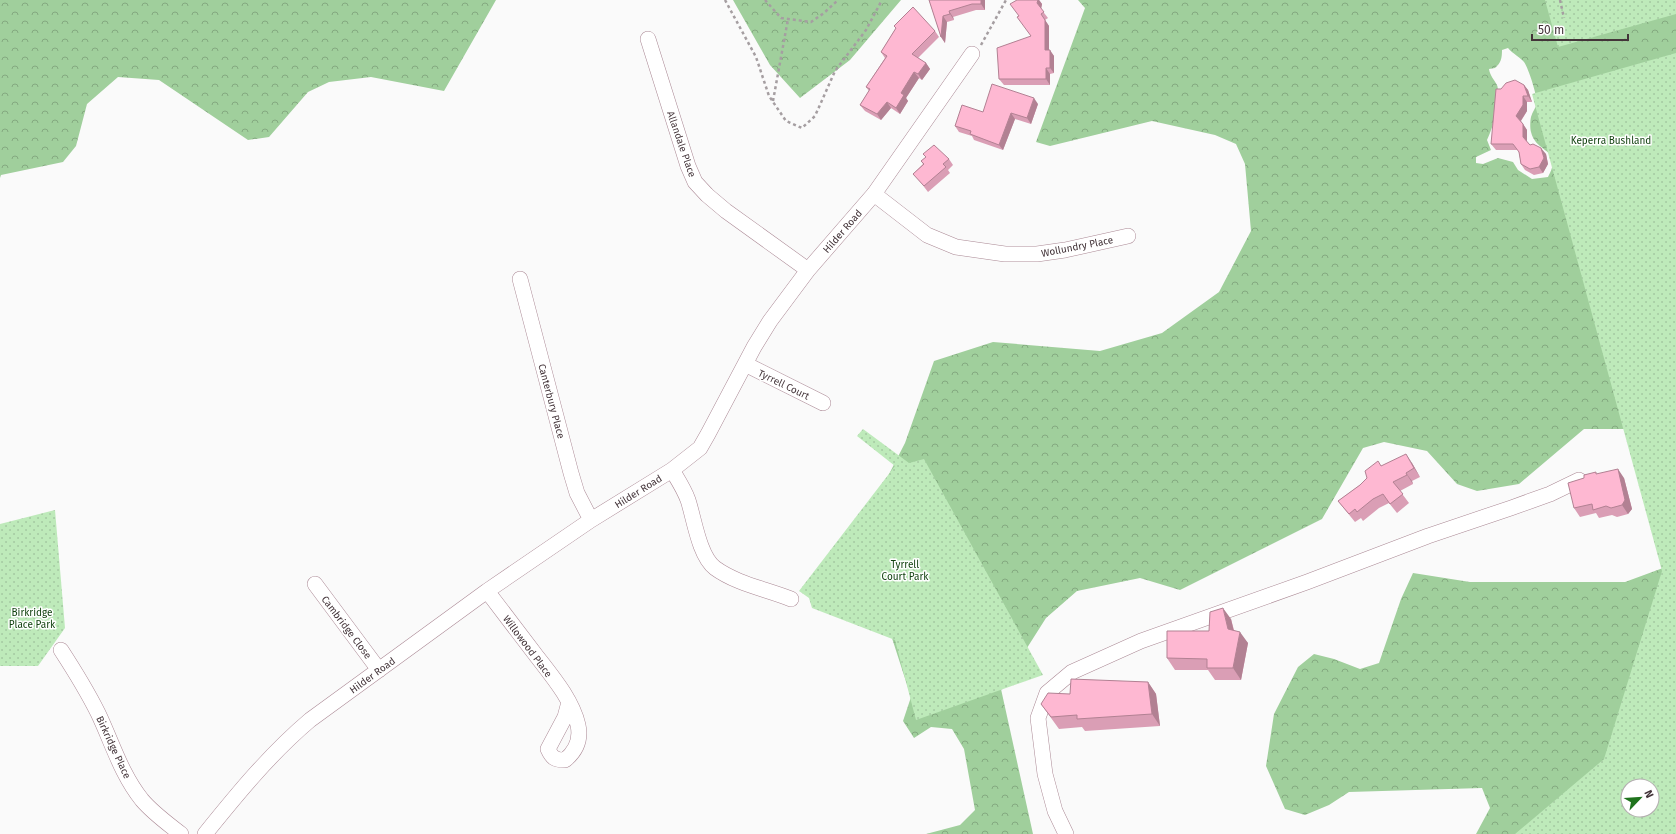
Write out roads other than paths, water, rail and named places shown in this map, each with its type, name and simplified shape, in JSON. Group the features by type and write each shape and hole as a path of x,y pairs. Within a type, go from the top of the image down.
{"street":[{"name":"Allandale Place","path":"648,39 685,159 695,182 707,195 726,211 808,270"},
{"name":"Hilder Road","path":"205,834 262,765 283,743 310,720 487,591 591,520 672,470 700,448 754,347 770,321 808,270 874,194 972,54"},
{"name":"Wollundry Place","path":"874,194 927,235 956,247 1005,254 1037,254 1072,249 1128,236"},
{"name":"Canterbury Place","path":"520,279 573,480 577,493 591,520"},
{"name":"Tyrrell Court","path":"745,364 823,403"},
{"path":"672,470 688,501 698,539 713,567 737,580 791,599"},
{"path":"1066,834 1055,811 1045,774 1038,718 1047,693 1072,672 1141,641 1307,582 1428,536 1550,494 1579,480"},
{"name":"Cambridge Close","path":"315,584 380,670"},
{"name":"Willowood Place","path":"487,591 542,663 569,702"},
{"name":"Birkridge Place","path":"61,650 89,696 131,784 142,800 157,815 181,834"}],"park label":[{"name":"Keperra Bushland","path":"1611,140"},
{"name":"Tyrrell Court Park","path":"905,570"},
{"name":"Birkridge Place Park","path":"32,618"}]}
